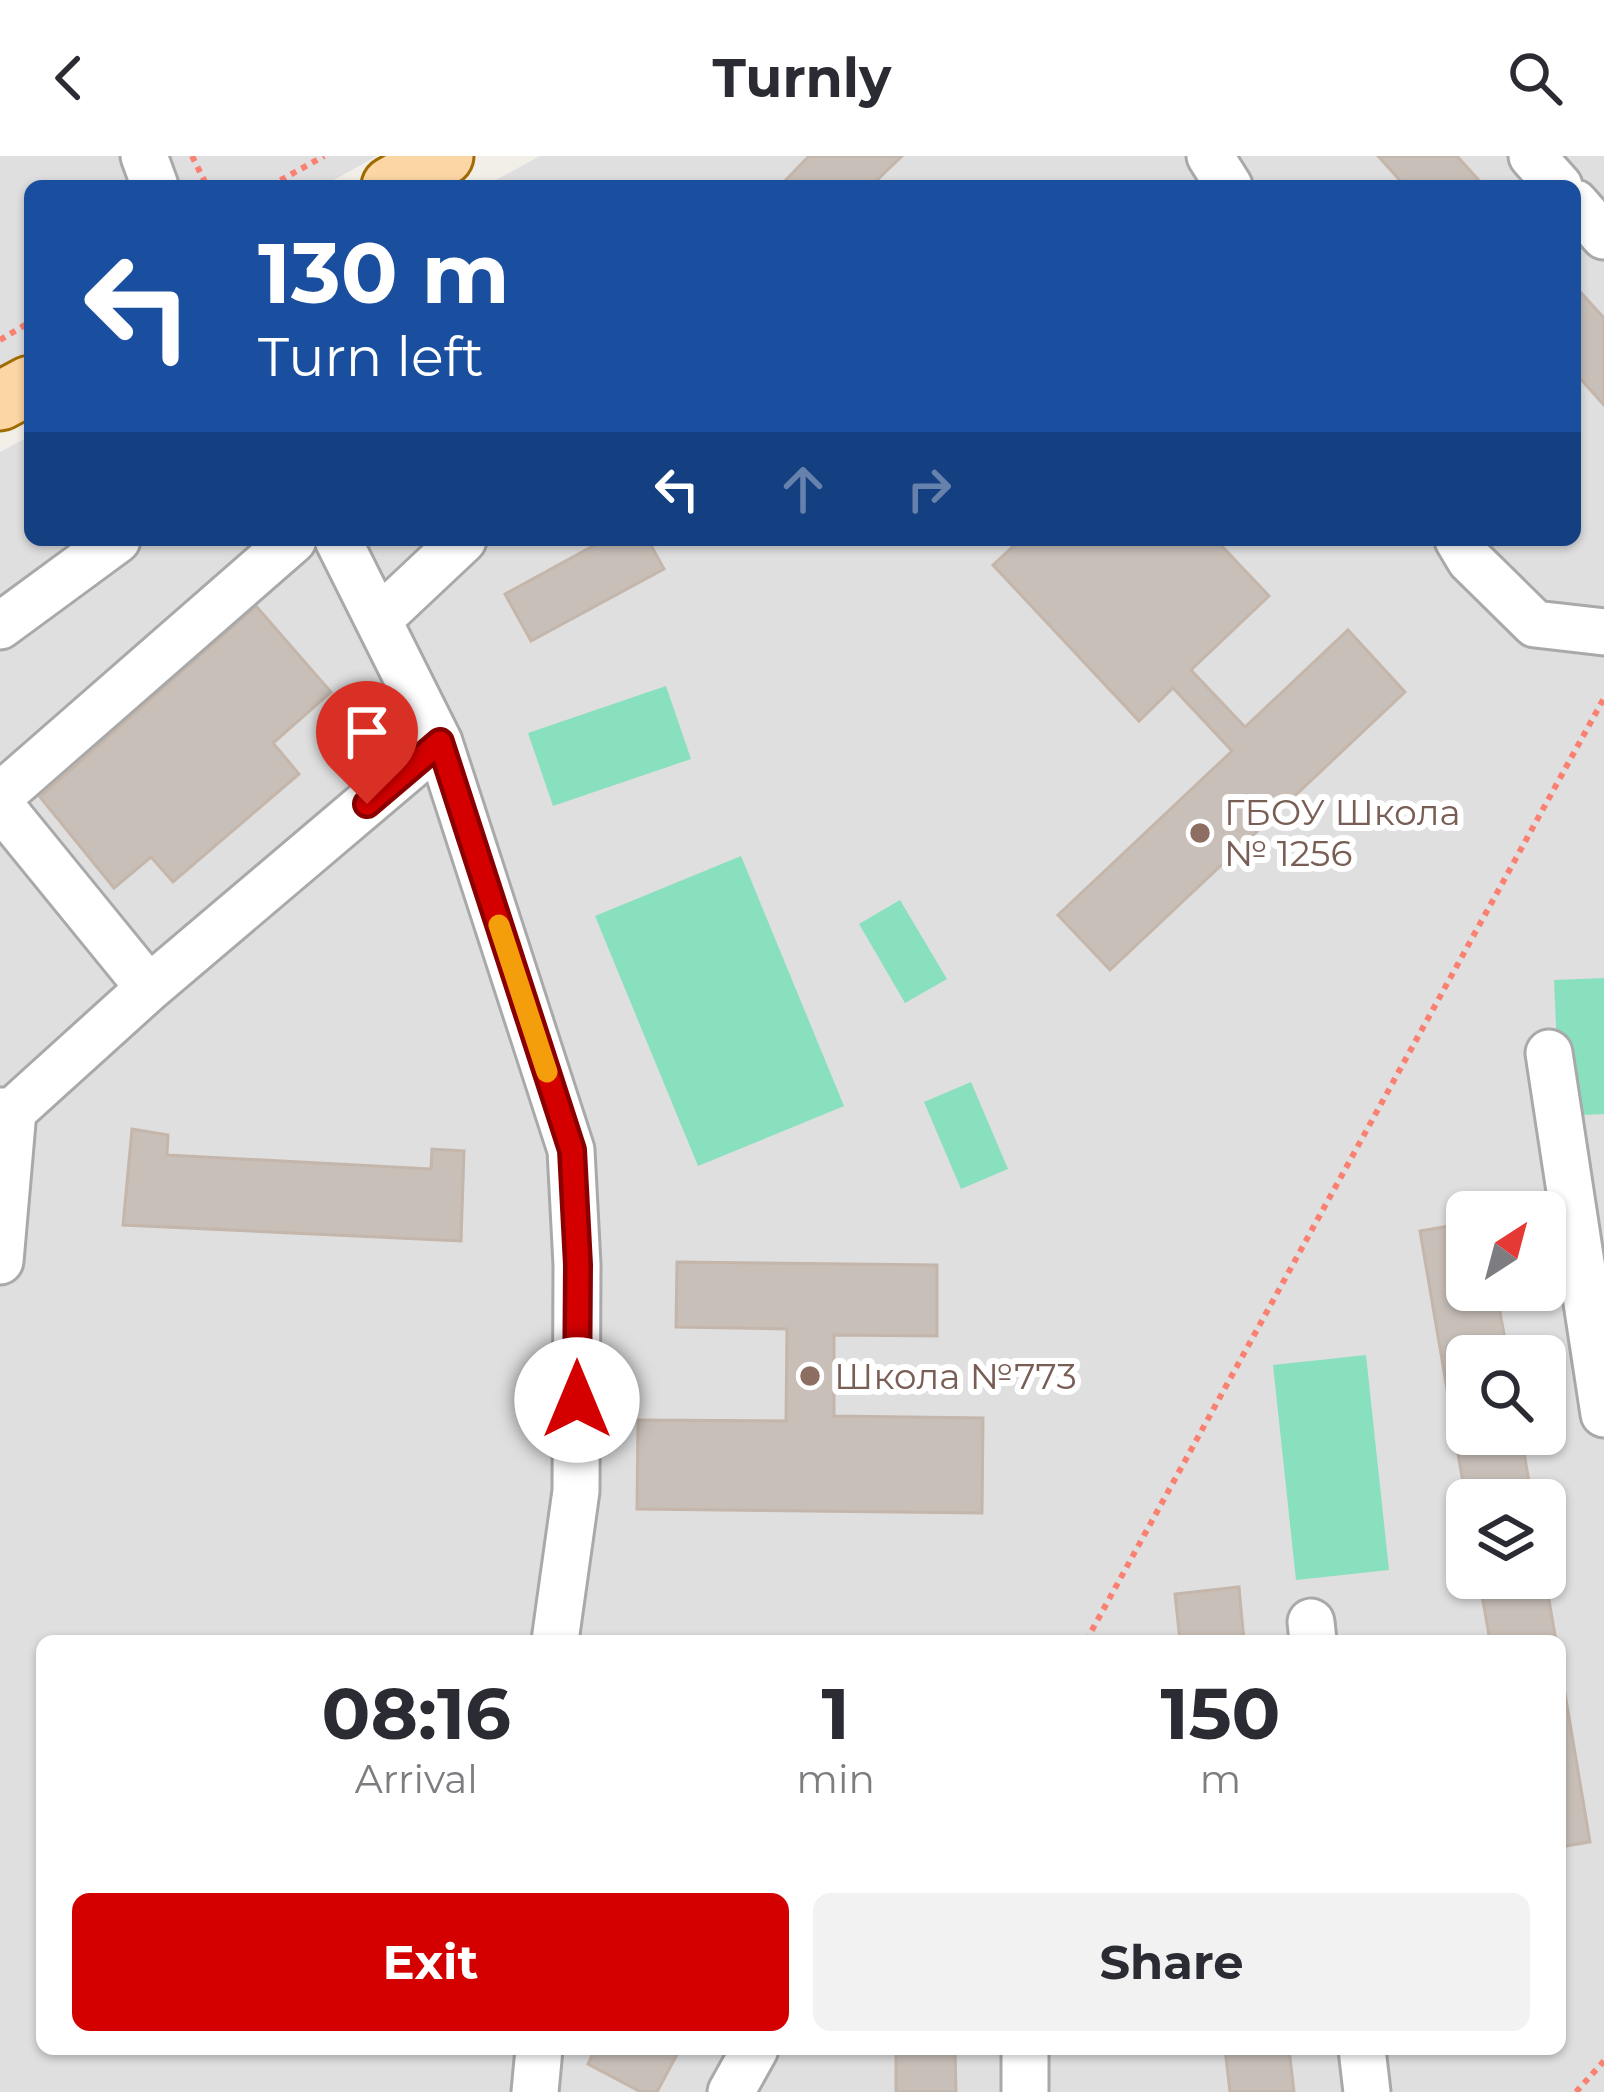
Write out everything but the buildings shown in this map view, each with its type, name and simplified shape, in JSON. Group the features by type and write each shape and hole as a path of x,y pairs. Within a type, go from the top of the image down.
{"main road":[{"path":"402,180 444,156"}],"street":[{"path":"1532,156 1554,180"},
{"path":"1581,210 1604,236"},
{"path":"0,626 109,546"},
{"path":"0,796 285,546"},
{"path":"341,546 440,742 572,1150 578,1265 576,1491 556,1635"},
{"path":"378,620 458,546"},
{"path":"1462,546 1535,624 1604,632"},
{"path":"0,1261 7,1111 440,742"},
{"path":"0,805 149,988"},
{"path":"1549,1053 1604,1414"},
{"path":"535,2092 538,2055"},
{"path":"731,2092 752,2055"},
{"path":"1025,2055 1025,2092"},
{"path":"1362,2055 1367,2092"}],"path":[{"path":"281,180 324,156"},
{"path":"1089,1635 1604,698"},
{"path":"1576,2092 1604,2061"}],"shaded area":[{"path":"0,156 377,156 334,180 24,180 24,353 0,367"},
{"path":"540,156 1604,156 1604,2092 0,2092 0,452 24,439 24,546 1581,546 1581,180 496,180"}],"green space":[{"path":"666,686 691,759 553,806 528,733"},
{"path":"741,856 844,1106 698,1166 595,916"},
{"path":"900,900 947,979 905,1003 859,924"},
{"path":"1604,978 1604,1114 1560,1116 1554,980"},
{"path":"971,1082 1008,1169 961,1189 924,1102"},
{"path":"1366,1355 1389,1570 1296,1580 1273,1365"}],"slow traffic":[{"path":"499,925 547,1072"}],"place":[{"name":"ГБОУ Школа № 1256","path":"1200,833"},
{"name":"Школа №773","path":"810,1376"}],"route":[{"path":"367,804 440,742 572,1150 578,1265 577,1400"}]}
